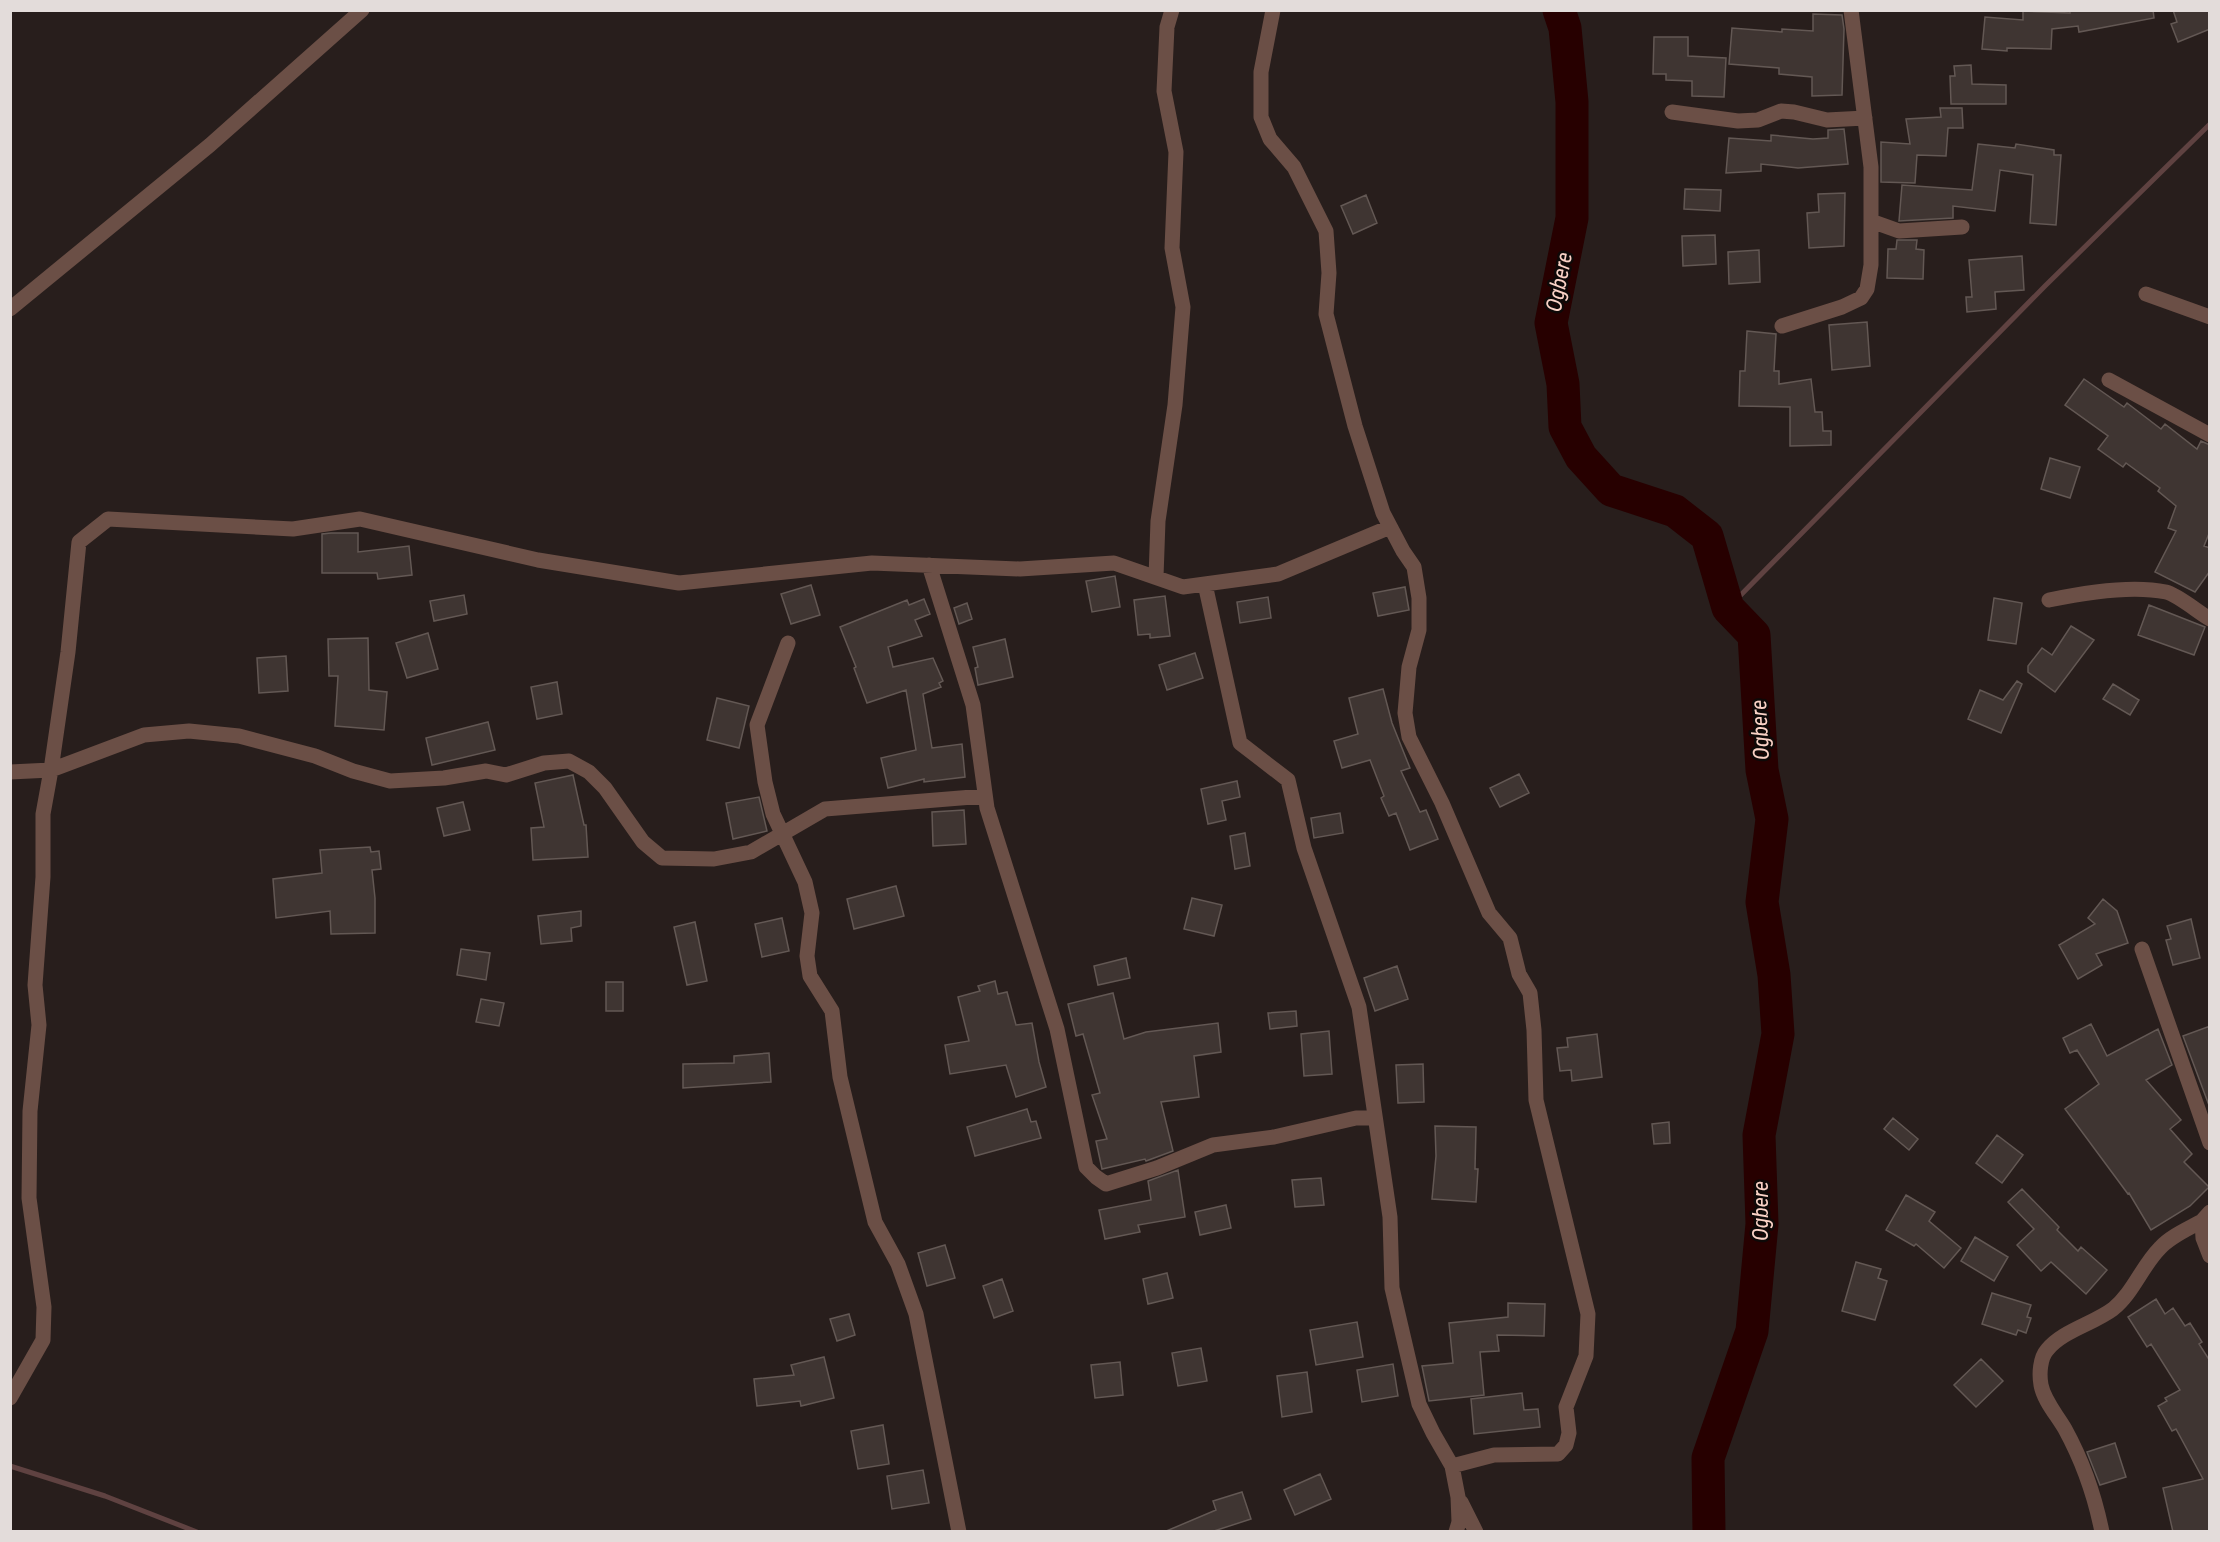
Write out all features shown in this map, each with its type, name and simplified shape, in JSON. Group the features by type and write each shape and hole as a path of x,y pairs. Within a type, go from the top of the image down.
{"street":[{"path":"10,309 210,145 362,10"},
{"path":"1156,578 1158,521 1175,405 1183,307 1172,248 1176,152 1164,92 1167,27 1172,10"},
{"path":"1273,10 1261,72 1261,117 1270,139 1294,167 1326,231 1329,273 1326,314 1355,426 1383,513 1414,567 1419,598 1419,630 1409,667 1405,713 1409,737 1442,803 1489,913 1510,938 1519,974 1530,993 1534,1030 1536,1100 1588,1314 1586,1356 1566,1407 1569,1433 1566,1445 1558,1454 1494,1455 1452,1466"},
{"path":"1782,326 1842,307 1861,298 1868,289 1871,265 1870,167 1851,10"},
{"path":"1672,112 1738,121 1758,120 1781,111 1827,120 1865,118"},
{"path":"1871,221 1899,231 1962,227"},
{"path":"2146,294 2210,317"},
{"path":"2109,380 2210,435"},
{"path":"10,1398 43,1341 44,1307 29,1198 30,1111 39,1025 35,985 43,877 43,814 68,652 79,542 108,519 293,529 360,519 538,560 679,583 872,563 1020,569 1114,563 1183,587 1278,574 1390,527"},
{"path":"929,565 973,705 987,808 1057,1029 1086,1167 1106,1184 1157,1168 1213,1145 1274,1137 1356,1118 1375,1118"},
{"path":"1205,584 1240,743 1288,780 1304,848 1359,1007 1390,1217 1392,1288 1419,1404 1432,1433 1452,1466 1458,1497 1459,1522 1456,1532"},
{"path":"2049,600 2081,593 2140,590 2168,592 2210,619"},
{"path":"788,643 757,725 765,782 773,814 805,882 812,913 807,956 810,976 832,1011 840,1077 875,1222 898,1264 916,1314 959,1532"},
{"path":"10,772 51,770 144,735 189,730 239,736 315,756 353,771 390,781 444,778 486,771 506,775 544,762 569,760 589,772 605,788 643,842 662,858 714,859 751,852 825,809 985,796"},
{"path":"2142,949 2210,1143"},
{"path":"2206,1217 2203,1238 2210,1256"},
{"path":"2102,1532 2088,1484 2074,1449 2041,1385 2041,1363 2046,1351 2057,1340 2094,1322 2115,1308 2133,1287 2160,1248 2206,1217"},
{"path":"1458,1497 1476,1532"}],"building":[{"path":"2070,10 2153,10 2154,18 2079,32 2078,26 2052,29 2051,49 2007,48 2007,51 1982,49 1985,17 2023,20 2023,11 2070,13"},
{"path":"2173,10 2210,10 2210,29 2178,42 2171,24 2177,22"},
{"path":"1813,14 1842,15 1844,29 1842,95 1812,96 1812,77 1779,74 1779,68 1729,64 1732,28 1782,32 1782,29 1813,31"},
{"path":"1654,37 1688,37 1688,56 1726,58 1724,97 1692,96 1692,81 1666,80 1666,74 1653,74"},
{"path":"1971,65 1972,84 2006,85 2006,104 1951,104 1950,76 1955,76 1954,66"},
{"path":"1940,108 1962,108 1963,128 1948,128 1946,156 1917,155 1915,183 1881,182 1881,142 1910,144 1906,119 1941,117"},
{"path":"1844,129 1848,164 1798,168 1761,164 1761,171 1726,173 1729,138 1771,141 1771,135 1828,138 1828,130"},
{"path":"1978,144 2015,148 2016,144 2054,150 2054,155 2061,155 2056,225 2030,223 2033,175 2000,170 1995,211 1953,206 1953,218 1899,221 1902,185 1972,190"},
{"path":"1685,189 1721,190 1720,211 1684,209"},
{"path":"1845,193 1844,246 1809,248 1807,213 1819,212 1818,194"},
{"path":"1366,195 1377,223 1353,234 1341,206"},
{"path":"1715,235 1716,264 1683,266 1682,236"},
{"path":"1897,240 1917,240 1916,249 1924,250 1923,279 1887,278 1888,249 1896,249"},
{"path":"1759,250 1760,282 1729,284 1728,252"},
{"path":"2022,256 2024,290 1995,292 1996,309 1967,312 1966,297 1972,297 1969,260"},
{"path":"1867,322 1870,366 1832,370 1829,325"},
{"path":"1747,331 1776,334 1774,371 1779,371 1779,384 1811,379 1815,412 1822,412 1823,431 1831,431 1831,445 1790,446 1790,407 1739,406 1740,371 1745,371"},
{"path":"2084,379 2124,407 2127,403 2161,429 2165,424 2197,449 2201,441 2210,445 2210,531 2204,546 2210,548 2210,571 2195,592 2155,572 2176,531 2168,528 2176,506 2158,491 2160,488 2126,463 2123,467 2098,449 2108,436 2065,405"},
{"path":"2050,458 2080,467 2070,498 2041,489"},
{"path":"358,533 358,552 409,546 412,575 378,579 377,573 322,573 322,534"},
{"path":"1115,576 1120,607 1092,612 1086,581"},
{"path":"811,585 820,615 791,624 781,594"},
{"path":"1405,587 1409,610 1378,616 1373,593"},
{"path":"464,595 467,614 434,621 430,601"},
{"path":"1165,596 1170,636 1150,638 1150,634 1138,635 1134,600"},
{"path":"1268,597 1271,618 1240,623 1237,602"},
{"path":"1994,598 2022,603 2016,644 1988,640"},
{"path":"924,599 930,614 915,620 922,636 888,647 893,667 933,658 943,681 939,683 941,687 923,694 932,748 962,744 965,777 924,782 924,779 888,788 881,758 916,750 906,690 867,703 840,627 907,600 909,605"},
{"path":"967,603 972,619 959,624 954,608"},
{"path":"2149,605 2205,627 2194,655 2138,635"},
{"path":"2071,626 2094,640 2055,692 2028,672 2028,666 2042,648 2052,655"},
{"path":"428,633 438,669 407,678 396,643"},
{"path":"368,638 369,690 387,692 384,730 335,726 338,676 329,676 328,639"},
{"path":"1005,639 1013,677 978,685 975,668 978,667 973,647"},
{"path":"1195,653 1203,678 1167,690 1159,665"},
{"path":"286,656 288,691 259,693 257,658"},
{"path":"2017,681 2022,684 2001,733 1968,719 1980,690 2003,700"},
{"path":"557,682 562,714 537,719 531,687"},
{"path":"2113,684 2139,700 2130,715 2103,699"},
{"path":"1383,689 1392,723 1410,768 1401,771 1420,812 1426,810 1438,839 1410,850 1396,813 1389,816 1381,798 1384,796 1370,760 1342,768 1334,741 1358,734 1349,698"},
{"path":"717,698 749,706 739,748 707,740"},
{"path":"488,722 495,750 432,765 426,738"},
{"path":"1519,774 1529,793 1500,807 1490,788"},
{"path":"573,775 584,825 586,825 588,857 533,860 531,828 544,827 535,783"},
{"path":"1237,781 1240,797 1222,801 1226,820 1208,824 1201,789"},
{"path":"759,797 767,831 733,839 726,803"},
{"path":"463,802 470,830 444,836 437,808"},
{"path":"964,810 966,844 933,846 932,812"},
{"path":"1340,813 1343,833 1314,838 1311,818"},
{"path":"1245,833 1250,866 1235,869 1230,836"},
{"path":"370,847 371,852 379,851 381,869 372,870 375,933 331,934 330,911 276,918 273,879 322,873 320,850"},
{"path":"896,886 904,916 854,929 847,899"},
{"path":"1192,898 1222,905 1214,936 1184,929"},
{"path":"2103,899 2117,911 2128,943 2096,954 2102,965 2078,979 2059,945 2095,924 2088,918"},
{"path":"581,911 581,926 571,928 572,941 541,944 538,916"},
{"path":"782,918 789,951 762,957 755,924"},
{"path":"2191,919 2200,958 2173,965 2166,940 2171,939 2167,926"},
{"path":"695,922 707,981 687,985 674,927"},
{"path":"461,949 490,953 486,980 457,975"},
{"path":"1126,958 1130,978 1098,985 1094,966"},
{"path":"1397,966 1408,999 1375,1011 1364,978"},
{"path":"995,981 998,994 1007,992 1016,1025 1032,1023 1046,1087 1016,1097 1006,1065 950,1074 945,1045 969,1041 958,997 980,991 978,986"},
{"path":"606,982 623,982 623,1011 606,1011"},
{"path":"1113,993 1124,1039 1146,1032 1218,1023 1221,1052 1194,1056 1199,1097 1161,1102 1173,1151 1146,1161 1145,1159 1102,1169 1096,1141 1107,1139 1092,1095 1100,1093 1083,1034 1076,1036 1068,1004"},
{"path":"481,999 504,1003 499,1026 476,1022"},
{"path":"1296,1011 1297,1026 1270,1029 1268,1013"},
{"path":"2091,1024 2107,1056 2158,1029 2172,1065 2146,1080 2181,1120 2170,1129 2192,1154 2184,1162 2209,1187 2190,1206 2151,1230 2129,1193 2065,1109 2099,1084 2077,1050 2070,1053 2063,1038"},
{"path":"2210,1026 2210,1108 2183,1036"},
{"path":"1329,1031 1332,1074 1304,1076 1301,1034"},
{"path":"1597,1034 1602,1077 1572,1081 1571,1070 1560,1071 1557,1048 1568,1047 1567,1038"},
{"path":"769,1053 771,1082 683,1088 683,1064 734,1063 734,1056"},
{"path":"1423,1064 1424,1102 1398,1103 1396,1065"},
{"path":"1027,1109 1031,1122 1036,1121 1041,1138 975,1156 967,1127"},
{"path":"1893,1118 1918,1139 1909,1150 1884,1129"},
{"path":"1669,1122 1670,1143 1654,1144 1652,1124"},
{"path":"1435,1126 1476,1127 1475,1169 1478,1169 1476,1202 1432,1199 1436,1156"},
{"path":"1997,1135 2023,1155 2002,1183 1976,1163"},
{"path":"1178,1170 1185,1217 1138,1225 1140,1232 1105,1239 1099,1210 1151,1200 1148,1181"},
{"path":"1321,1178 1324,1205 1295,1207 1292,1180"},
{"path":"2022,1189 2059,1227 2057,1230 2078,1251 2081,1247 2107,1270 2086,1294 2051,1262 2041,1271 2017,1245 2034,1229 2008,1202"},
{"path":"1906,1195 1935,1212 1929,1221 1961,1248 1944,1268 1916,1244 1914,1246 1886,1230"},
{"path":"1226,1205 1231,1228 1200,1235 1195,1212"},
{"path":"1975,1237 2008,1257 1994,1281 1961,1261"},
{"path":"945,1245 955,1278 927,1286 918,1253"},
{"path":"1856,1262 1881,1269 1878,1278 1887,1281 1875,1320 1842,1311"},
{"path":"1167,1273 1173,1298 1148,1304 1143,1279"},
{"path":"1002,1279 1013,1311 994,1318 983,1286"},
{"path":"1992,1293 2031,1305 2027,1317 2031,1318 2026,1333 2018,1330 2016,1335 1982,1324"},
{"path":"2156,1299 2165,1314 2173,1308 2185,1326 2190,1323 2202,1342 2199,1344 2210,1361 2210,1532 2173,1532 2163,1488 2203,1479 2176,1429 2172,1431 2158,1406 2167,1401 2165,1398 2180,1390 2151,1344 2147,1347 2128,1317"},
{"path":"1508,1303 1545,1304 1544,1336 1497,1335 1499,1351 1480,1352 1484,1395 1429,1401 1422,1366 1453,1363 1449,1323 1508,1317"},
{"path":"849,1314 855,1335 837,1341 830,1319"},
{"path":"1357,1322 1363,1357 1316,1365 1310,1330"},
{"path":"1201,1348 1207,1381 1178,1386 1172,1353"},
{"path":"824,1357 834,1398 801,1406 800,1401 757,1406 754,1379 794,1375 791,1365"},
{"path":"1981,1359 2003,1381 1976,1407 1954,1385"},
{"path":"1120,1362 1123,1395 1095,1398 1091,1365"},
{"path":"1393,1364 1398,1396 1362,1402 1357,1370"},
{"path":"1307,1372 1312,1412 1282,1417 1277,1376"},
{"path":"1522,1393 1524,1410 1538,1409 1540,1427 1474,1434 1471,1399"},
{"path":"883,1425 889,1464 858,1469 851,1431"},
{"path":"2115,1443 2126,1477 2100,1485 2087,1452"},
{"path":"923,1470 929,1503 892,1509 887,1476"},
{"path":"1320,1474 1331,1499 1295,1515 1284,1490"},
{"path":"1242,1492 1251,1519 1211,1532 1164,1532 1216,1510 1213,1501"}],"waterway":[{"name":"Ogbere","path":"1559,10 1565,28 1572,102 1572,218 1551,323 1563,384 1565,427 1581,457 1611,490 1675,511 1707,536 1728,608 1754,635 1762,770 1772,819 1762,902 1774,975 1778,1034 1759,1135 1762,1224 1752,1331 1708,1458 1709,1532"},
{"path":"1728,608 2045,286 2210,124"},
{"path":"10,1466 105,1496 197,1532"}]}
